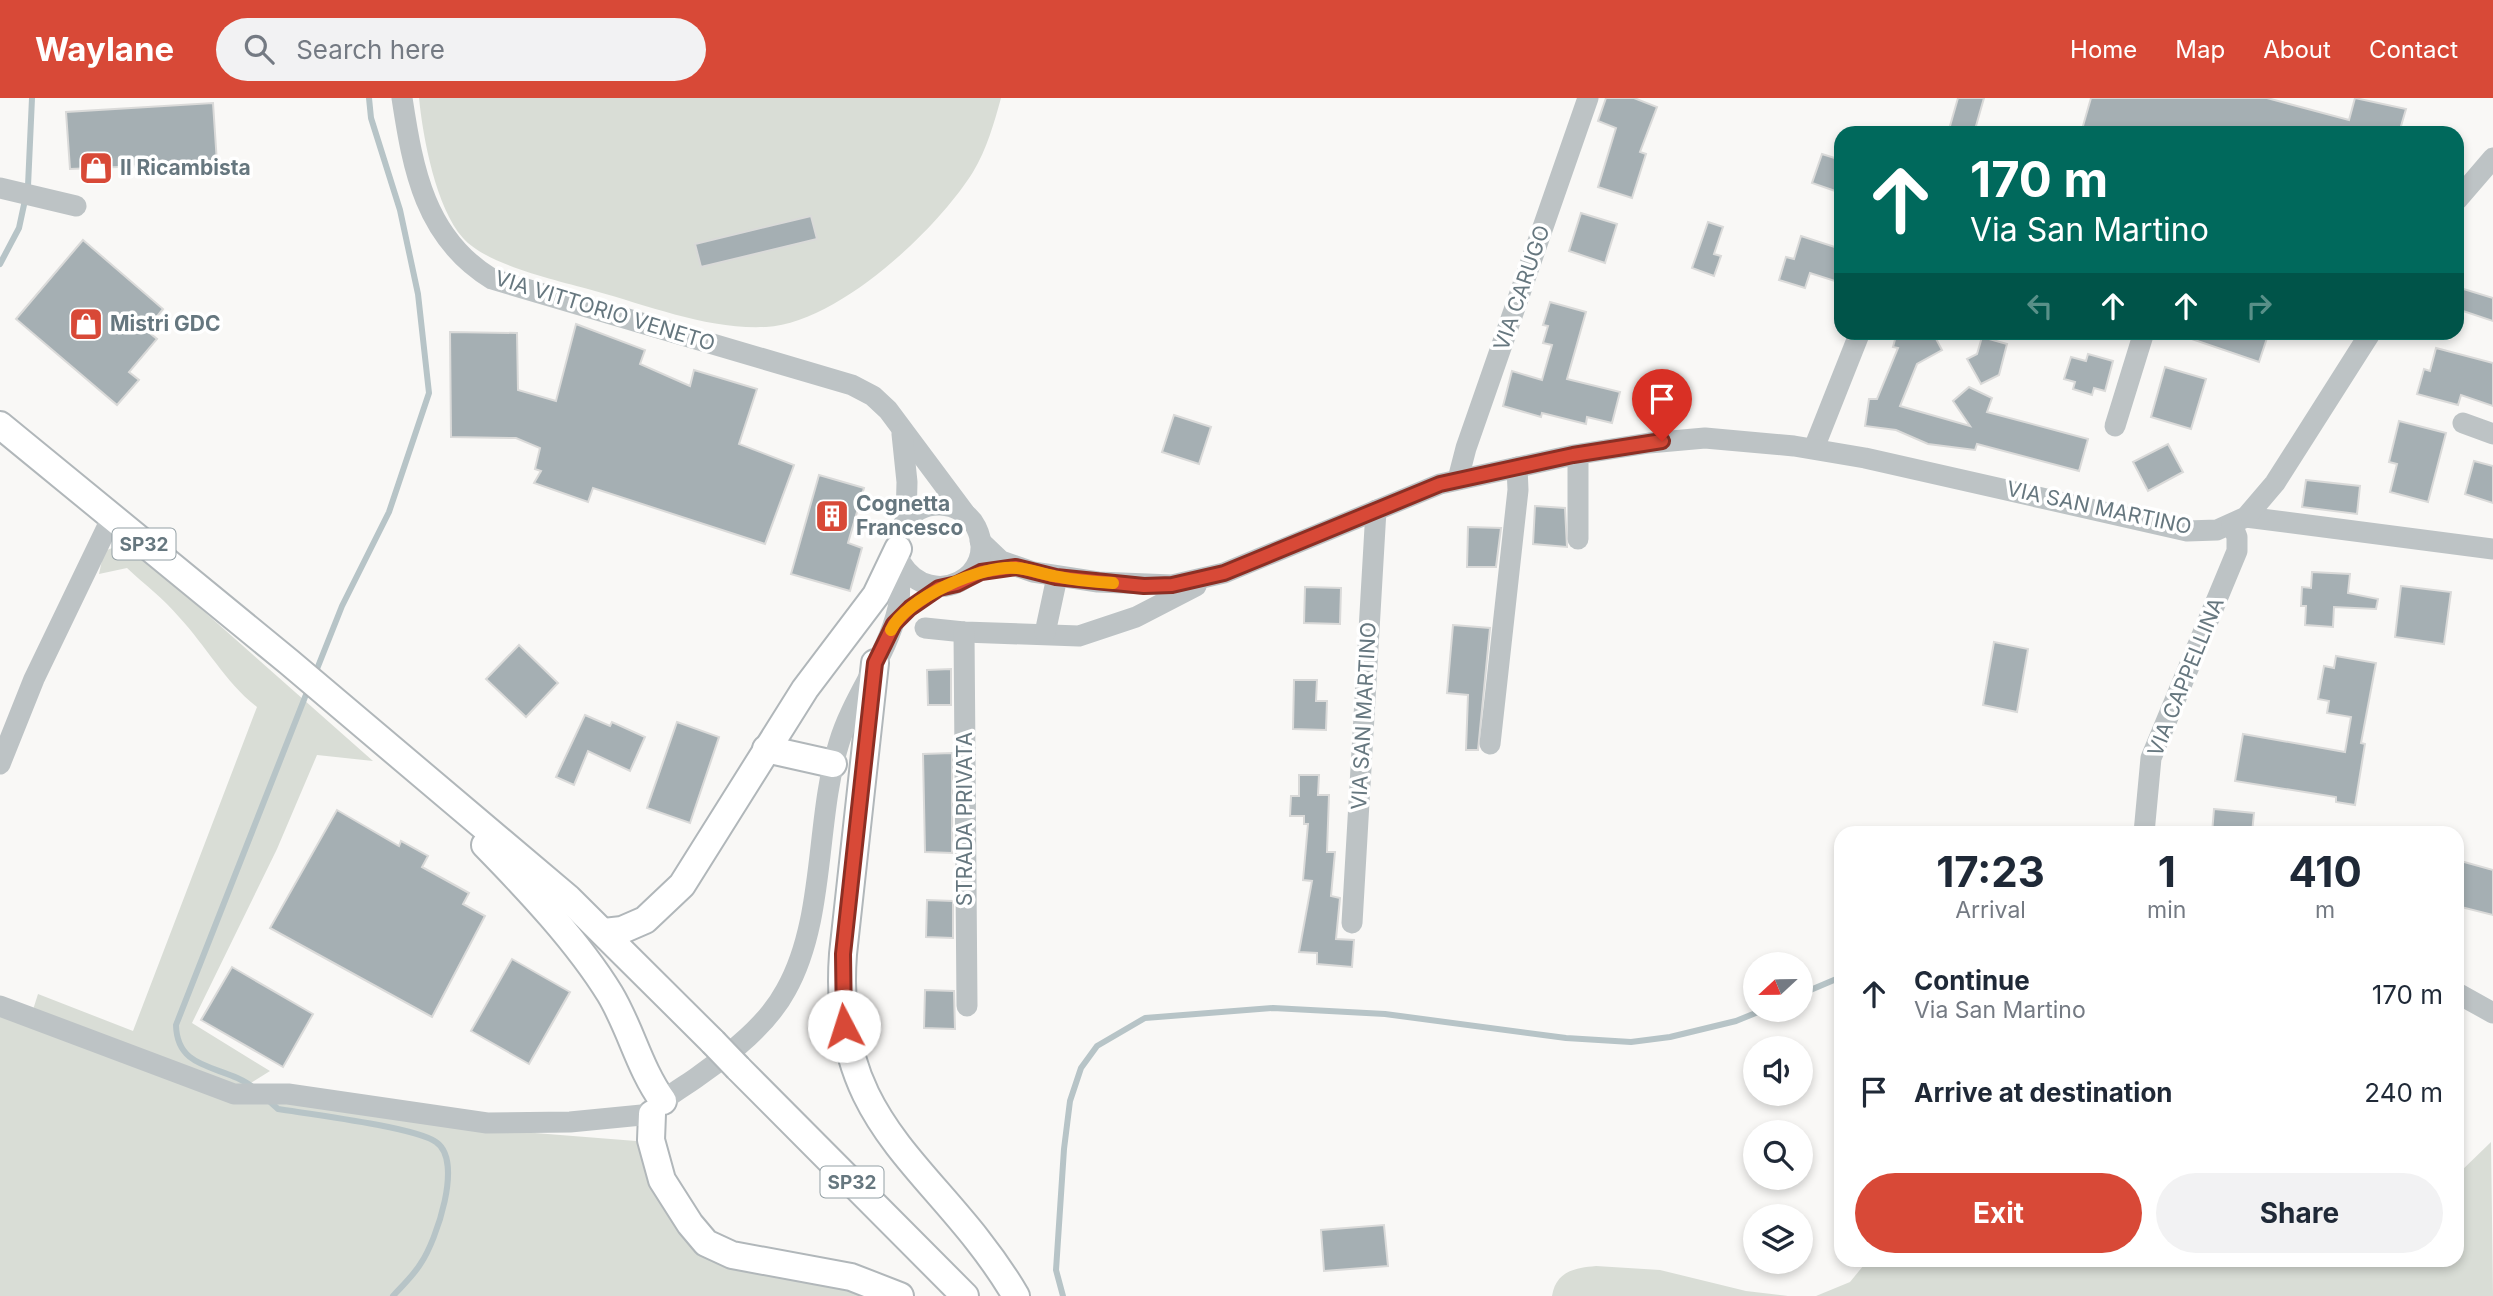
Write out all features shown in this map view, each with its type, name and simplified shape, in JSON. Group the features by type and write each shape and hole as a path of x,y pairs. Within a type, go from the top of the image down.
{"main road":[{"name":"SP32","path":"0,425 354,716 568,898 965,1296"},
{"path":"604,933 622,930 645,920 676,893 699,861 816,673 869,604 900,556"},
{"path":"875,663 842,963 842,1010 848,1045 863,1091 883,1128 988,1255 1016,1296"},
{"path":"354,716 488,848 585,959 616,1004 657,1107 651,1140 662,1180 690,1224 706,1243 726,1253 852,1278 900,1296"},
{"path":"766,750 833,764"}],"street":[{"name":"VIA VITTORIO VENETO","path":"402,98 413,160 427,203 443,236 474,268 492,279 852,385 873,396 888,410 902,432"},
{"name":"VIA CARUGO","path":"1458,479 1466,448 1588,98"},
{"path":"2464,192 2493,158"},
{"path":"6,190 76,206"},
{"path":"1814,448 1857,340"},
{"path":"2115,426 2142,340"},
{"path":"2239,521 2275,483 2366,340"},
{"path":"2463,423 2493,434"},
{"path":"894,624 917,601 939,588 957,584 967,577 978,562 981,541 974,524 902,432"},
{"path":"902,432 907,482 906,521"},
{"name":"VIA SAN MARTINO","path":"981,541 996,557 1016,567 1056,577 1144,586 1172,585 1212,576 1458,479 1650,443 1705,438 1814,448 1990,484 2187,531 2217,530 2239,521 2493,549"},
{"path":"1578,455 1578,539"},
{"path":"1490,744 1518,490 1517,467"},
{"path":"0,1006 234,1094 288,1094 487,1123 570,1122 657,1107 743,1040 774,1008 787,989 800,958 809,919 833,764 850,713 894,624 900,596 899,533 906,521 919,509 935,504 955,507 965,514"},
{"name":"VIA SAN MARTINO","path":"1352,923 1376,510"},
{"path":"0,764 34,679 112,517"},
{"name":"VIA CAPPELLINA","path":"2145,826 2151,758 2237,551 2239,521"},
{"path":"900,556 915,580 939,588"},
{"name":"VIA SAN MARTINO","path":"967,577 1016,567"},
{"path":"925,628 964,632 1045,632 1079,636 1136,617 1212,576"},
{"path":"1045,632 1056,577"},
{"name":"STRADA PRIVATA","path":"964,632 967,1006"},
{"path":"2464,997 2493,1013"}],"shaded area":[{"path":"419,98 1001,98 986,145 973,172 936,220 911,245 883,270 824,309 794,322 766,327 745,327 680,316 525,271 474,248 454,225 438,191 424,133"},
{"path":"118,546 147,561 373,761 317,755 277,849 192,1023 270,1071 235,1093 535,1133 636,1141 675,1224 880,1296 0,1296 0,1007 31,1016 38,994 133,1031 257,707 226,676 173,610 127,568 99,574 104,551"},
{"path":"2491,1142 2493,1296 1816,1296 1850,1282 1862,1267 2464,1267 2464,1168"},
{"path":"1596,1266 1660,1270 1746,1291 1788,1296 1552,1296 1557,1281 1562,1276 1580,1268"}],"building":[{"path":"1606,98 1634,98 1657,107 1640,152 1646,154 1632,198 1598,187 1616,128 1598,121"},
{"path":"1958,98 1984,98 1976,126 1950,126"},
{"path":"2091,98 2267,98 2349,120 2355,98 2406,109 2401,126 2083,126"},
{"path":"213,103 217,163 70,169 66,112"},
{"path":"1822,154 1834,158 1834,191 1812,183"},
{"path":"1581,213 1617,224 1605,263 1569,251"},
{"path":"811,216 817,239 701,267 695,244"},
{"path":"1708,222 1723,227 1714,254 1721,256 1714,276 1692,268"},
{"path":"1801,236 1834,247 1834,281 1810,273 1805,288 1779,280 1786,257 1794,259"},
{"name":"Mistri GDC","path":"83,240 163,309 146,330 157,339 129,372 139,380 117,405 16,319"},
{"path":"2464,289 2493,298 2493,321 2464,311"},
{"path":"1550,302 1586,312 1567,379 1620,392 1612,423 1587,417 1586,424 1542,413 1541,417 1503,406 1512,371 1542,380 1552,345 1543,343 1548,326 1543,325"},
{"path":"576,324 645,350 640,364 690,386 694,370 757,389 739,444 794,465 765,544 593,488 588,502 534,483 541,471 535,469 540,448 516,438 451,437 450,332 517,333 518,390 556,401"},
{"path":"1895,340 1937,340 1942,350 1917,364 1900,406 1970,426 1953,401 1969,387 1992,398 1987,412 2088,439 2079,471 1977,444 1975,450 1928,444 1896,430 1865,426 1869,399 1877,399 1898,348 1893,347"},
{"path":"1981,340 2007,344 1999,375 1981,384 1967,359 1977,354"},
{"path":"2195,340 2266,340 2259,362"},
{"path":"2436,348 2493,363 2493,406 2461,395 2458,405 2417,394 2424,369 2430,371"},
{"path":"2088,354 2113,361 2105,391 2094,388 2092,395 2073,389 2075,382 2064,379 2071,357 2086,361"},
{"path":"2165,367 2206,379 2191,429 2151,417"},
{"path":"1174,415 1211,427 1199,464 1162,452"},
{"path":"2399,421 2446,433 2428,502 2390,492 2397,464 2389,462"},
{"path":"2168,444 2183,472 2148,491 2133,462"},
{"path":"2474,461 2493,466 2493,503 2465,494"},
{"name":"Cognetta Francesco","path":"819,475 864,488 848,543 862,548 850,591 791,574"},
{"path":"2306,480 2360,486 2357,514 2302,507"},
{"path":"1535,506 1565,508 1567,547 1533,544"},
{"path":"1468,527 1501,528 1496,567 1467,567"},
{"path":"2312,572 2350,574 2348,593 2378,599 2376,609 2334,607 2333,627 2305,625 2306,606 2301,606 2302,587 2311,588"},
{"path":"2401,586 2451,592 2444,644 2395,637"},
{"path":"1305,587 1341,588 1340,624 1304,623"},
{"path":"1453,625 1490,628 1478,750 1466,750 1468,695 1447,693"},
{"path":"1994,642 2028,649 2017,712 1983,705"},
{"path":"519,645 558,683 526,717 486,679"},
{"path":"2336,656 2376,663 2361,743 2365,744 2355,805 2336,802 2336,797 2235,781 2243,734 2345,752 2351,717 2327,713 2329,701 2318,699 2324,666 2334,668"},
{"path":"951,669 951,705 928,705 927,670"},
{"path":"1294,680 1317,680 1316,701 1327,701 1326,730 1293,729"},
{"path":"585,715 610,726 612,722 645,737 630,771 588,751 574,785 556,777"},
{"path":"677,722 719,737 690,823 647,808"},
{"path":"952,753 952,853 925,852 923,754"},
{"path":"1299,775 1319,775 1318,795 1329,795 1327,852 1335,852 1331,896 1340,898 1336,939 1354,940 1352,967 1317,964 1317,953 1299,952 1312,881 1303,880 1308,824 1304,824 1304,816 1290,816 1291,796 1299,796"},
{"path":"2214,809 2254,813 2253,826 2213,826"},
{"path":"337,810 399,846 401,841 428,856 422,867 469,893 463,904 485,916 432,1017 270,928"},
{"path":"2464,862 2493,870 2493,915 2464,908"},
{"path":"927,900 953,901 953,938 926,937"},
{"path":"512,959 570,992 529,1064 471,1031"},
{"path":"232,967 313,1014 283,1067 201,1020"},
{"path":"925,990 954,991 955,1029 924,1028"},
{"path":"1384,1225 1388,1266 1324,1271 1321,1230"}],"waterway":[{"path":"0,264 19,228 28,186 32,98"},
{"path":"315,674 342,606 389,512 429,393 418,294 400,210 371,118 369,98"},
{"path":"254,1088 242,1080 193,1060 178,1041 176,1025 309,687"},
{"path":"1813,989 1834,980"},
{"path":"1063,1296 1056,1270 1070,1101 1081,1068 1097,1046 1145,1018 1273,1008 1385,1014 1566,1038 1631,1042 1670,1037 1743,1018"},
{"path":"268,1100 278,1109 361,1122 424,1136 436,1142 444,1152 448,1166 448,1183 434,1237 418,1267 393,1296"}],"slow traffic":[{"path":"891,630 917,601 939,588 994,569 1016,567 1056,577 1113,583"}],"place":[{"name":"Il Ricambista","path":"96,168"},
{"name":"Mistri GDC","path":"86,324"},
{"name":"Cognetta Francesco","path":"832,516"}],"route":[{"path":"844,1026 841,991 843,954 875,663 894,624 917,601 939,588 957,584 981,572 1016,567 1056,577 1144,586 1196,581 1224,573 1440,484 1573,455 1662,441"}]}
